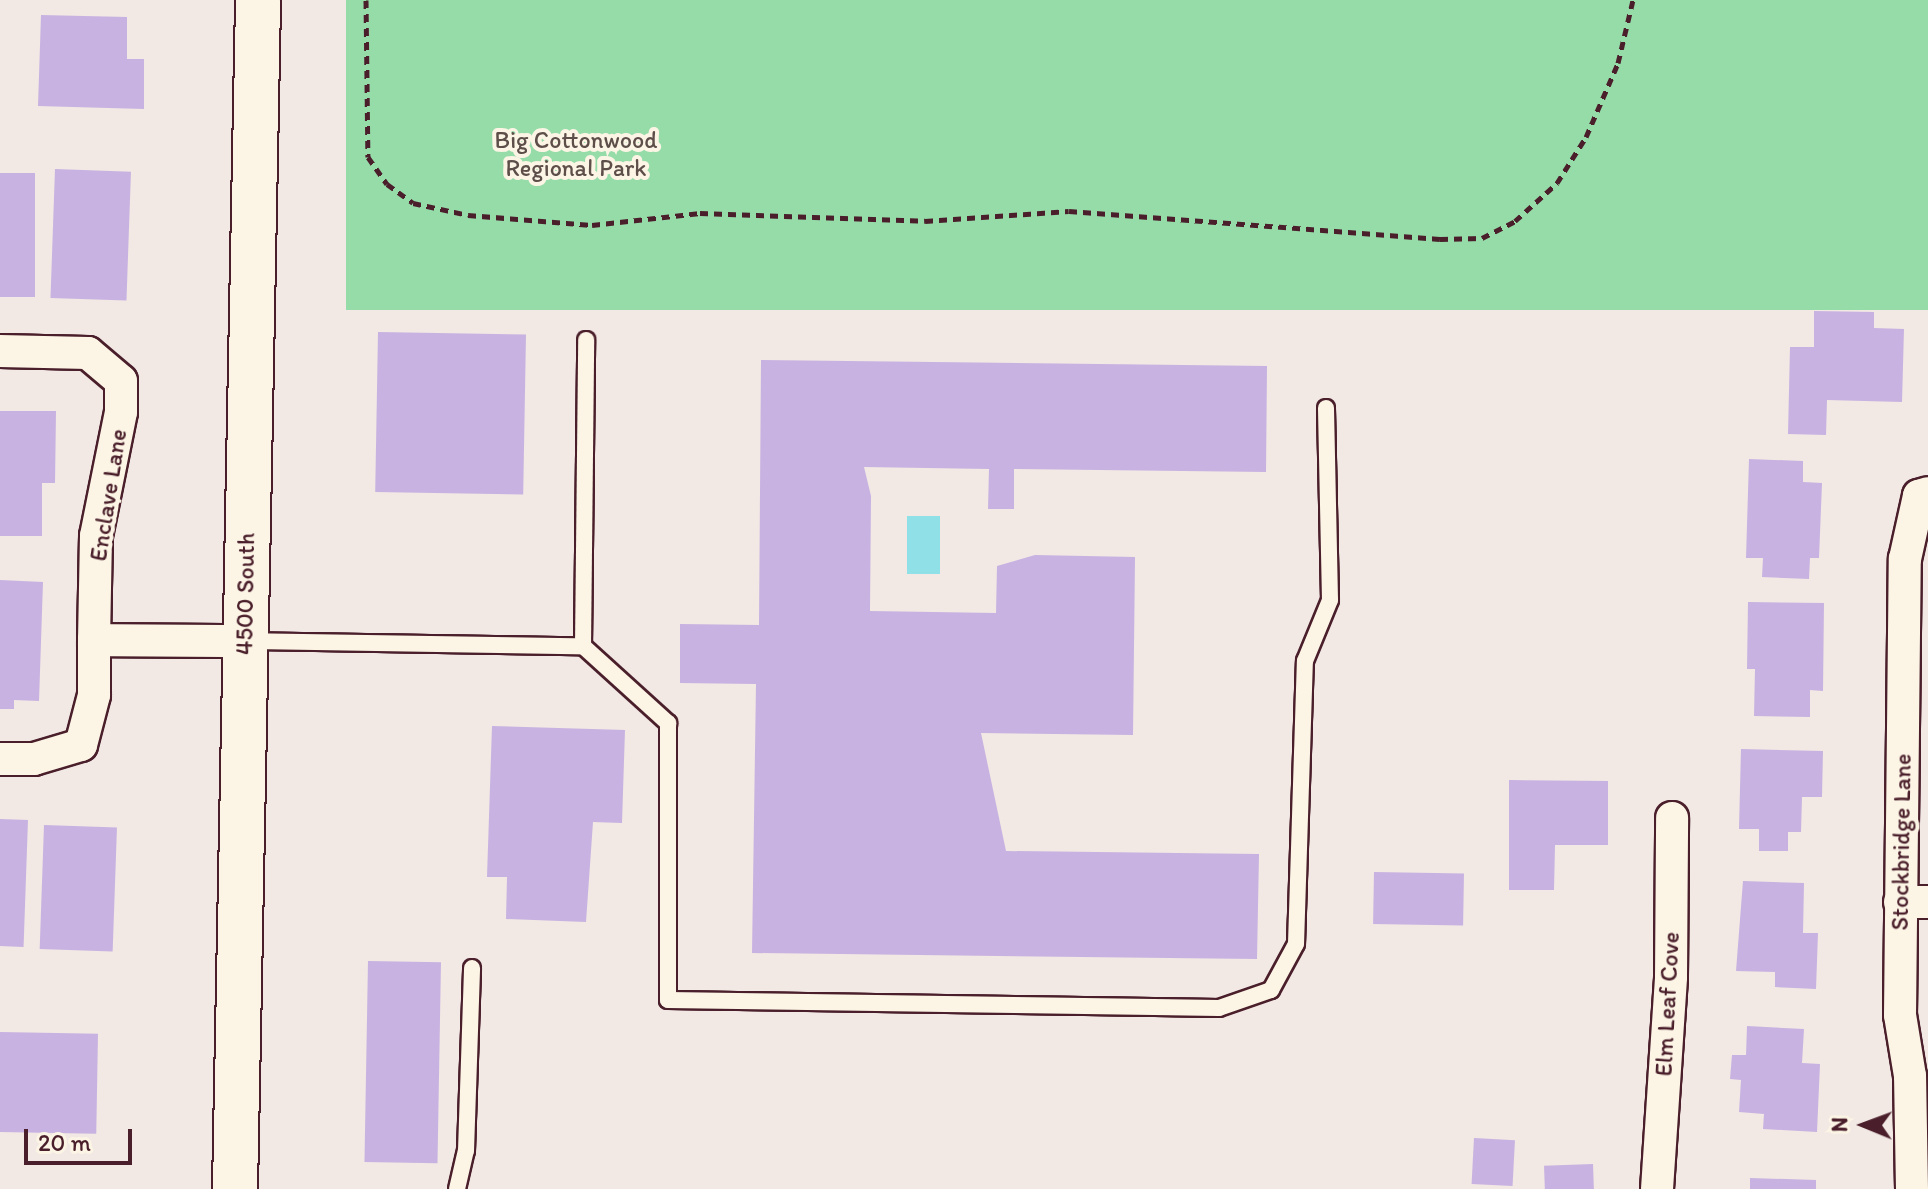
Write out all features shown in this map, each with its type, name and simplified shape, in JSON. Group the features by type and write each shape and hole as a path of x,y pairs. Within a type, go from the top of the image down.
{"main road":[{"name":"4500 South","path":"235,1189 258,0"}],"street":[{"name":"Enclave Lane","path":"0,351 88,353 121,381 121,412 96,536 94,640"},
{"name":"Stockbridge Lane","path":"1912,1189 1910,1076 1900,1015 1914,902 1905,559 1923,494"},
{"path":"0,759 34,759 81,745 94,695 94,640 244,641"},
{"name":"Elm Leaf Cove","path":"1657,1189 1671,977 1672,818"}],"lane":[{"path":"583,646 586,340"},
{"path":"244,641 583,646 668,723 668,1000 1219,1008 1271,990 1296,944 1305,661 1330,600 1326,408"},
{"path":"457,1189 466,1151 472,968"}],"path":[{"path":"366,0 368,157 387,184 413,203 441,209 592,225 700,213 925,221 1069,211 1440,239 1482,238 1515,221 1557,183 1586,137 1618,63 1633,0"}],"green space":[{"name":"Big Cottonwood Regional Park","path":"346,0 1928,0 1928,310 346,310"}],"water":[{"path":"907,516 940,516 940,574 907,574"}],"building":[{"path":"41,15 127,17 127,59 144,59 144,109 38,106"},
{"path":"55,169 131,172 126,301 50,298"},
{"path":"0,173 35,173 35,297 0,297"},
{"path":"1814,311 1874,312 1874,328 1904,329 1902,402 1827,400 1826,435 1788,434 1790,347 1814,347"},
{"path":"378,332 526,335 523,495 375,492"},
{"path":"761,360 1267,366 1266,472 1014,469 1014,509 988,509 989,469 864,467 871,496 870,611 996,613 997,566 1035,555 1135,557 1133,735 981,733 1006,851 1259,854 1257,959 752,953 756,684 680,683 680,624 759,625"},
{"path":"0,411 56,411 55,483 42,483 42,536 0,536"},
{"path":"1749,459 1803,461 1803,482 1822,483 1819,558 1810,558 1809,579 1762,577 1763,558 1746,558"},
{"path":"0,580 43,582 39,701 14,700 14,709 0,709"},
{"path":"1748,602 1824,603 1823,691 1810,690 1810,717 1754,716 1755,669 1747,669"},
{"path":"492,726 625,730 622,823 593,822 586,922 506,919 507,877 487,877"},
{"path":"1741,749 1823,751 1822,797 1802,797 1801,832 1788,832 1788,851 1759,851 1759,829 1739,829"},
{"path":"1509,780 1608,781 1608,845 1555,845 1554,890 1509,890"},
{"path":"0,819 28,820 24,947 0,946"},
{"path":"44,825 117,828 113,951 40,949"},
{"path":"1374,872 1464,874 1463,926 1373,924"},
{"path":"1743,881 1804,883 1803,933 1818,933 1816,989 1775,987 1775,972 1736,971"},
{"path":"368,961 441,962 437,1163 364,1162"},
{"path":"1747,1026 1804,1029 1802,1063 1820,1064 1817,1132 1763,1129 1764,1114 1739,1112 1741,1080 1730,1079 1732,1055 1746,1055"},
{"path":"0,1032 98,1034 96,1134 0,1132"},
{"path":"1474,1138 1515,1140 1513,1186 1472,1184"},
{"path":"1593,1164 1594,1189 1545,1189 1544,1166"},
{"path":"1750,1178 1816,1180 1816,1189 1750,1189"}]}
